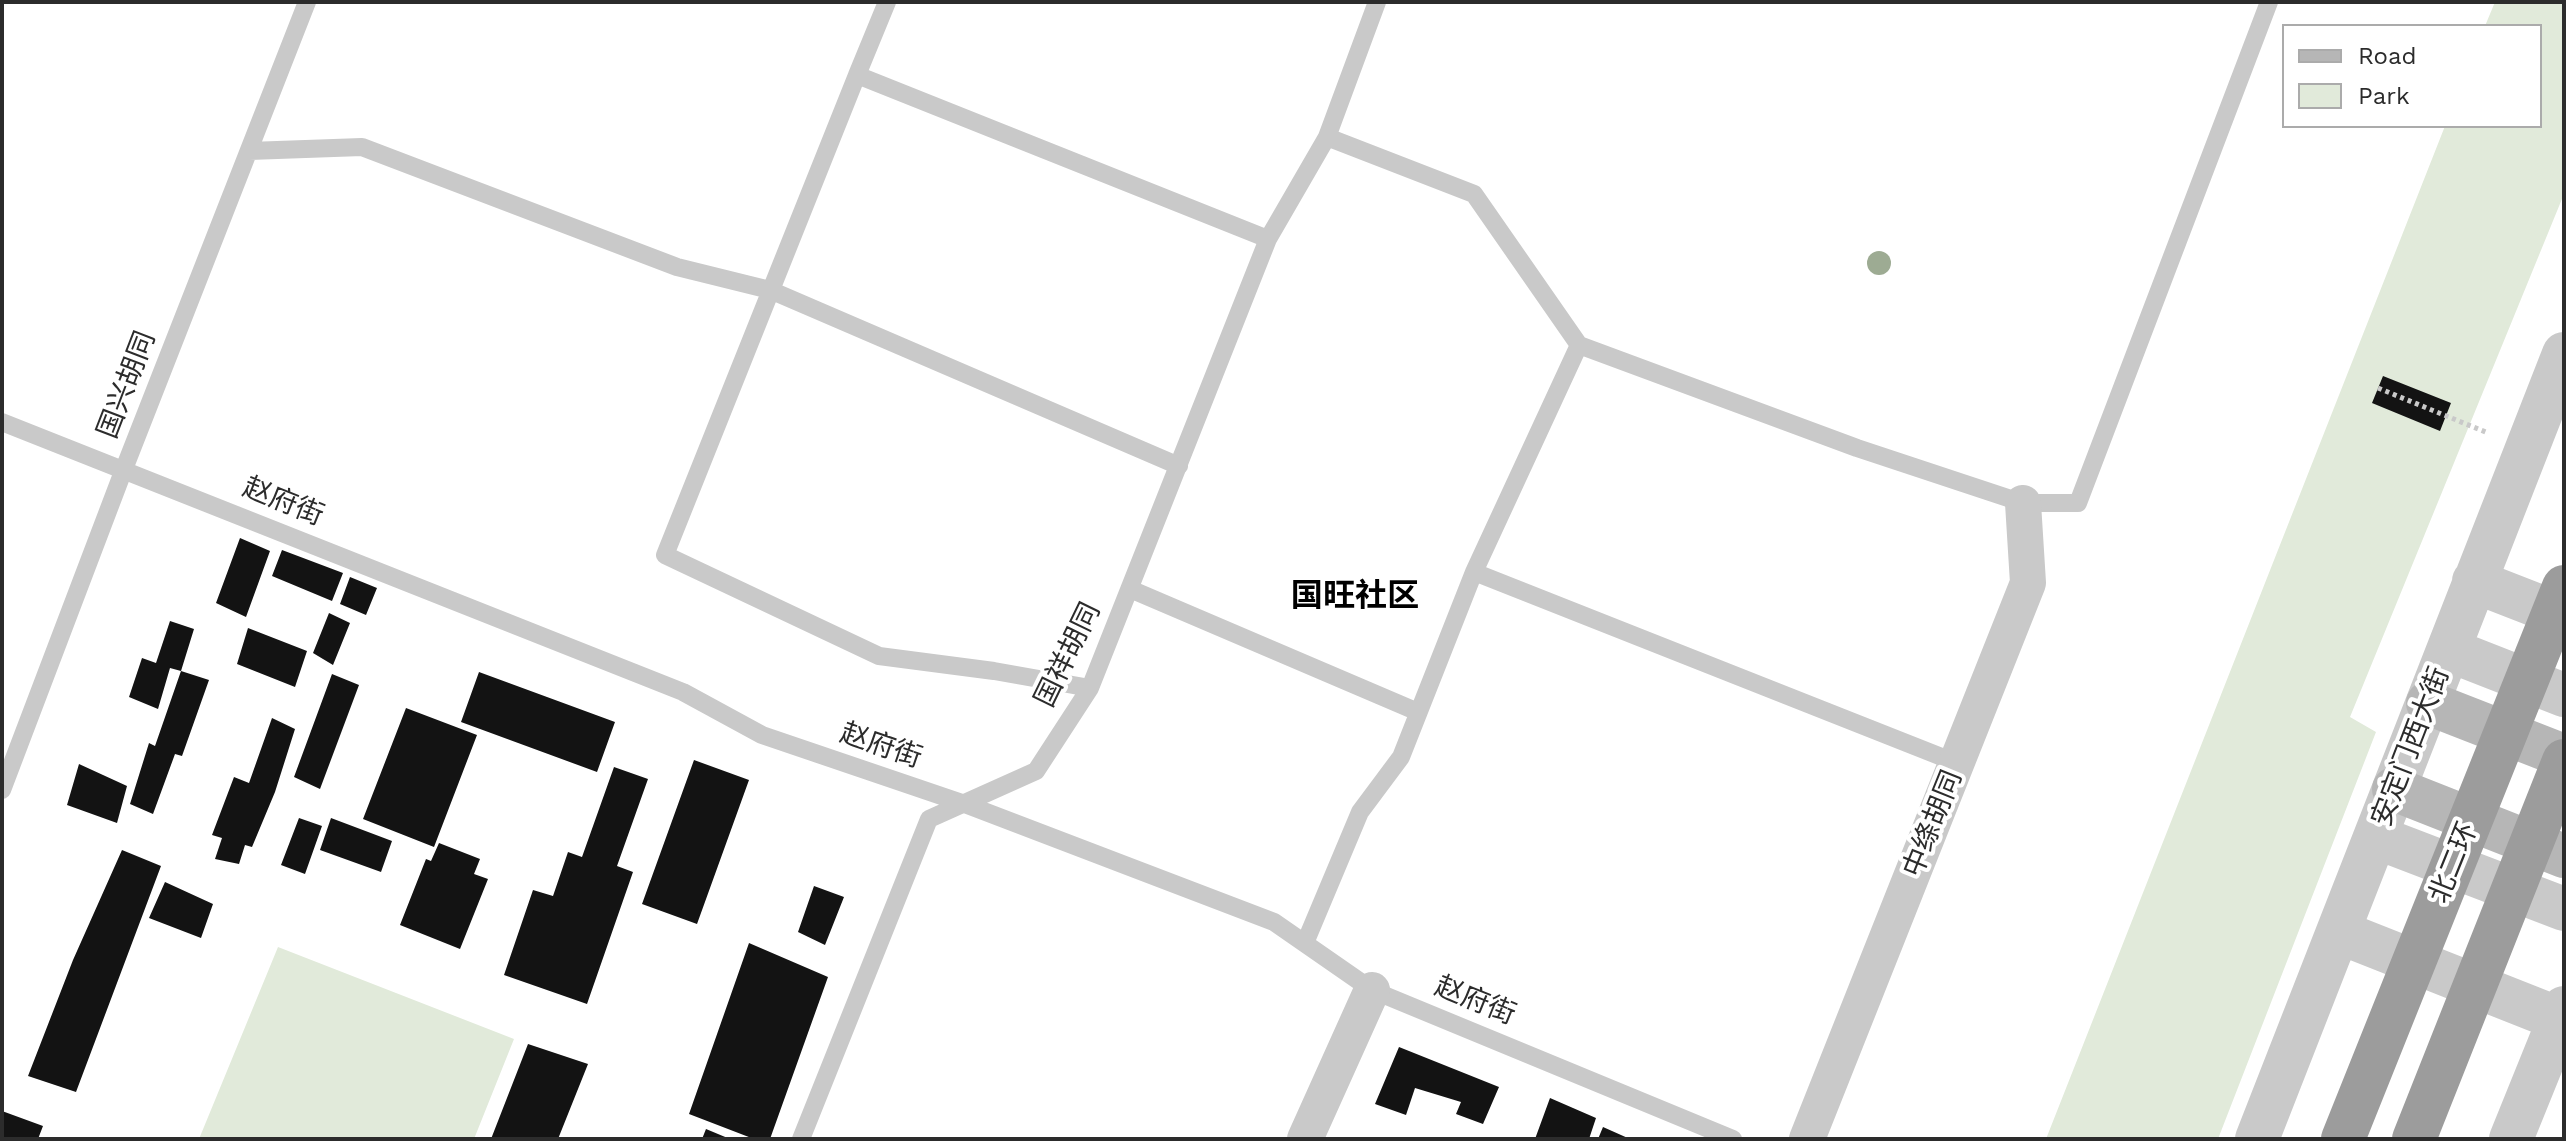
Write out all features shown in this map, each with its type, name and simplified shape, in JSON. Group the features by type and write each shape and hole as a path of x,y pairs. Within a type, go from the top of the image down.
{"highway":[{"name":"北二环","path":"2343,1139 2564,587"},
{"path":"2414,1139 2564,758"}],"main road":[{"path":"2428,703 2564,758"},
{"path":"2394,789 2564,856"}],"street":[{"name":"安定门西大街","path":"2257,1139 2564,354"},
{"name":"中绦胡同","path":"1807,1139 2028,583 2023,503"},
{"path":"2474,581 2564,616"},
{"path":"2449,650 2564,695"},
{"path":"2376,837 2564,909"},
{"path":"2339,932 2562,1013 2511,1139"},
{"path":"1305,1139 1372,990"}],"lane":[{"name":"国兴胡同","path":"2,790 307,2"},
{"path":"887,2 665,555 879,656 994,671 1090,688"},
{"name":"国祥胡同","path":"801,1139 929,819 1036,771 1090,688 1268,239 1327,137 1377,2"},
{"path":"1327,137 1474,194 1579,345 1857,448 2023,503 2078,503 2269,2"},
{"path":"857,75 1268,239"},
{"path":"249,151 362,147 677,267 770,290 1179,466"},
{"path":"1305,943 1360,812 1401,757 1474,572 1579,345"},
{"name":"赵府街","path":"2,422 683,692 762,735 965,804 1274,922 1372,990 1733,1139"},
{"path":"1474,572 1957,763"},
{"path":"1130,589 1418,712"}],"path":[{"path":"2378,388 2488,433"}],"green space":[{"path":"2495,2 2564,2 2564,194 2350,717 2376,732 2218,1139 2046,1139 2444,128 2542,128 2542,24 2486,24"},
{"path":"278,947 514,1039 474,1139 199,1139"}],"building":[{"path":"2383,376 2451,403 2440,431 2372,403"},
{"path":"240,538 270,551 246,617 216,603"},
{"path":"282,550 343,573 332,601 272,576"},
{"path":"350,577 377,588 366,615 340,604"},
{"path":"329,613 350,623 333,665 313,653"},
{"path":"170,621 194,629 181,671 170,668 158,709 129,697 142,658 156,663"},
{"path":"248,628 307,651 295,687 237,664"},
{"path":"181,671 209,680 182,756 175,754 153,814 130,804 149,743 155,746"},
{"path":"479,672 615,722 597,772 461,722"},
{"path":"332,674 359,685 320,789 294,777"},
{"path":"406,708 477,735 434,847 363,819"},
{"path":"272,718 295,729 275,792 252,847 245,845 239,864 215,859 222,838 212,835 234,777 249,783"},
{"path":"694,760 749,780 697,924 642,904"},
{"path":"79,764 127,786 117,823 67,805"},
{"path":"614,767 648,779 617,866 633,872 587,1004 504,975 533,890 553,896 568,852 582,857"},
{"path":"299,818 322,826 305,874 281,865"},
{"path":"331,818 392,841 381,872 320,850"},
{"path":"439,843 480,859 474,874 488,879 460,949 400,925 426,859 431,861"},
{"path":"122,850 161,866 76,1092 28,1076 73,960"},
{"path":"165,882 213,904 201,938 149,918"},
{"path":"814,886 844,897 825,945 798,932"},
{"path":"749,943 828,977 770,1139 754,1139 689,1114"},
{"path":"528,1044 588,1064 558,1139 491,1139"},
{"path":"1399,1047 1499,1087 1483,1124 1456,1114 1461,1102 1415,1088 1406,1115 1375,1104"},
{"path":"1550,1098 1596,1118 1589,1139 1535,1139"},
{"path":"2,1111 43,1126 38,1139 2,1139"},
{"path":"1603,1127 1630,1139 1598,1139"},
{"path":"706,1129 730,1139 702,1139"}],"district":[{"name":"国旺社区","path":"1355,597"}]}
